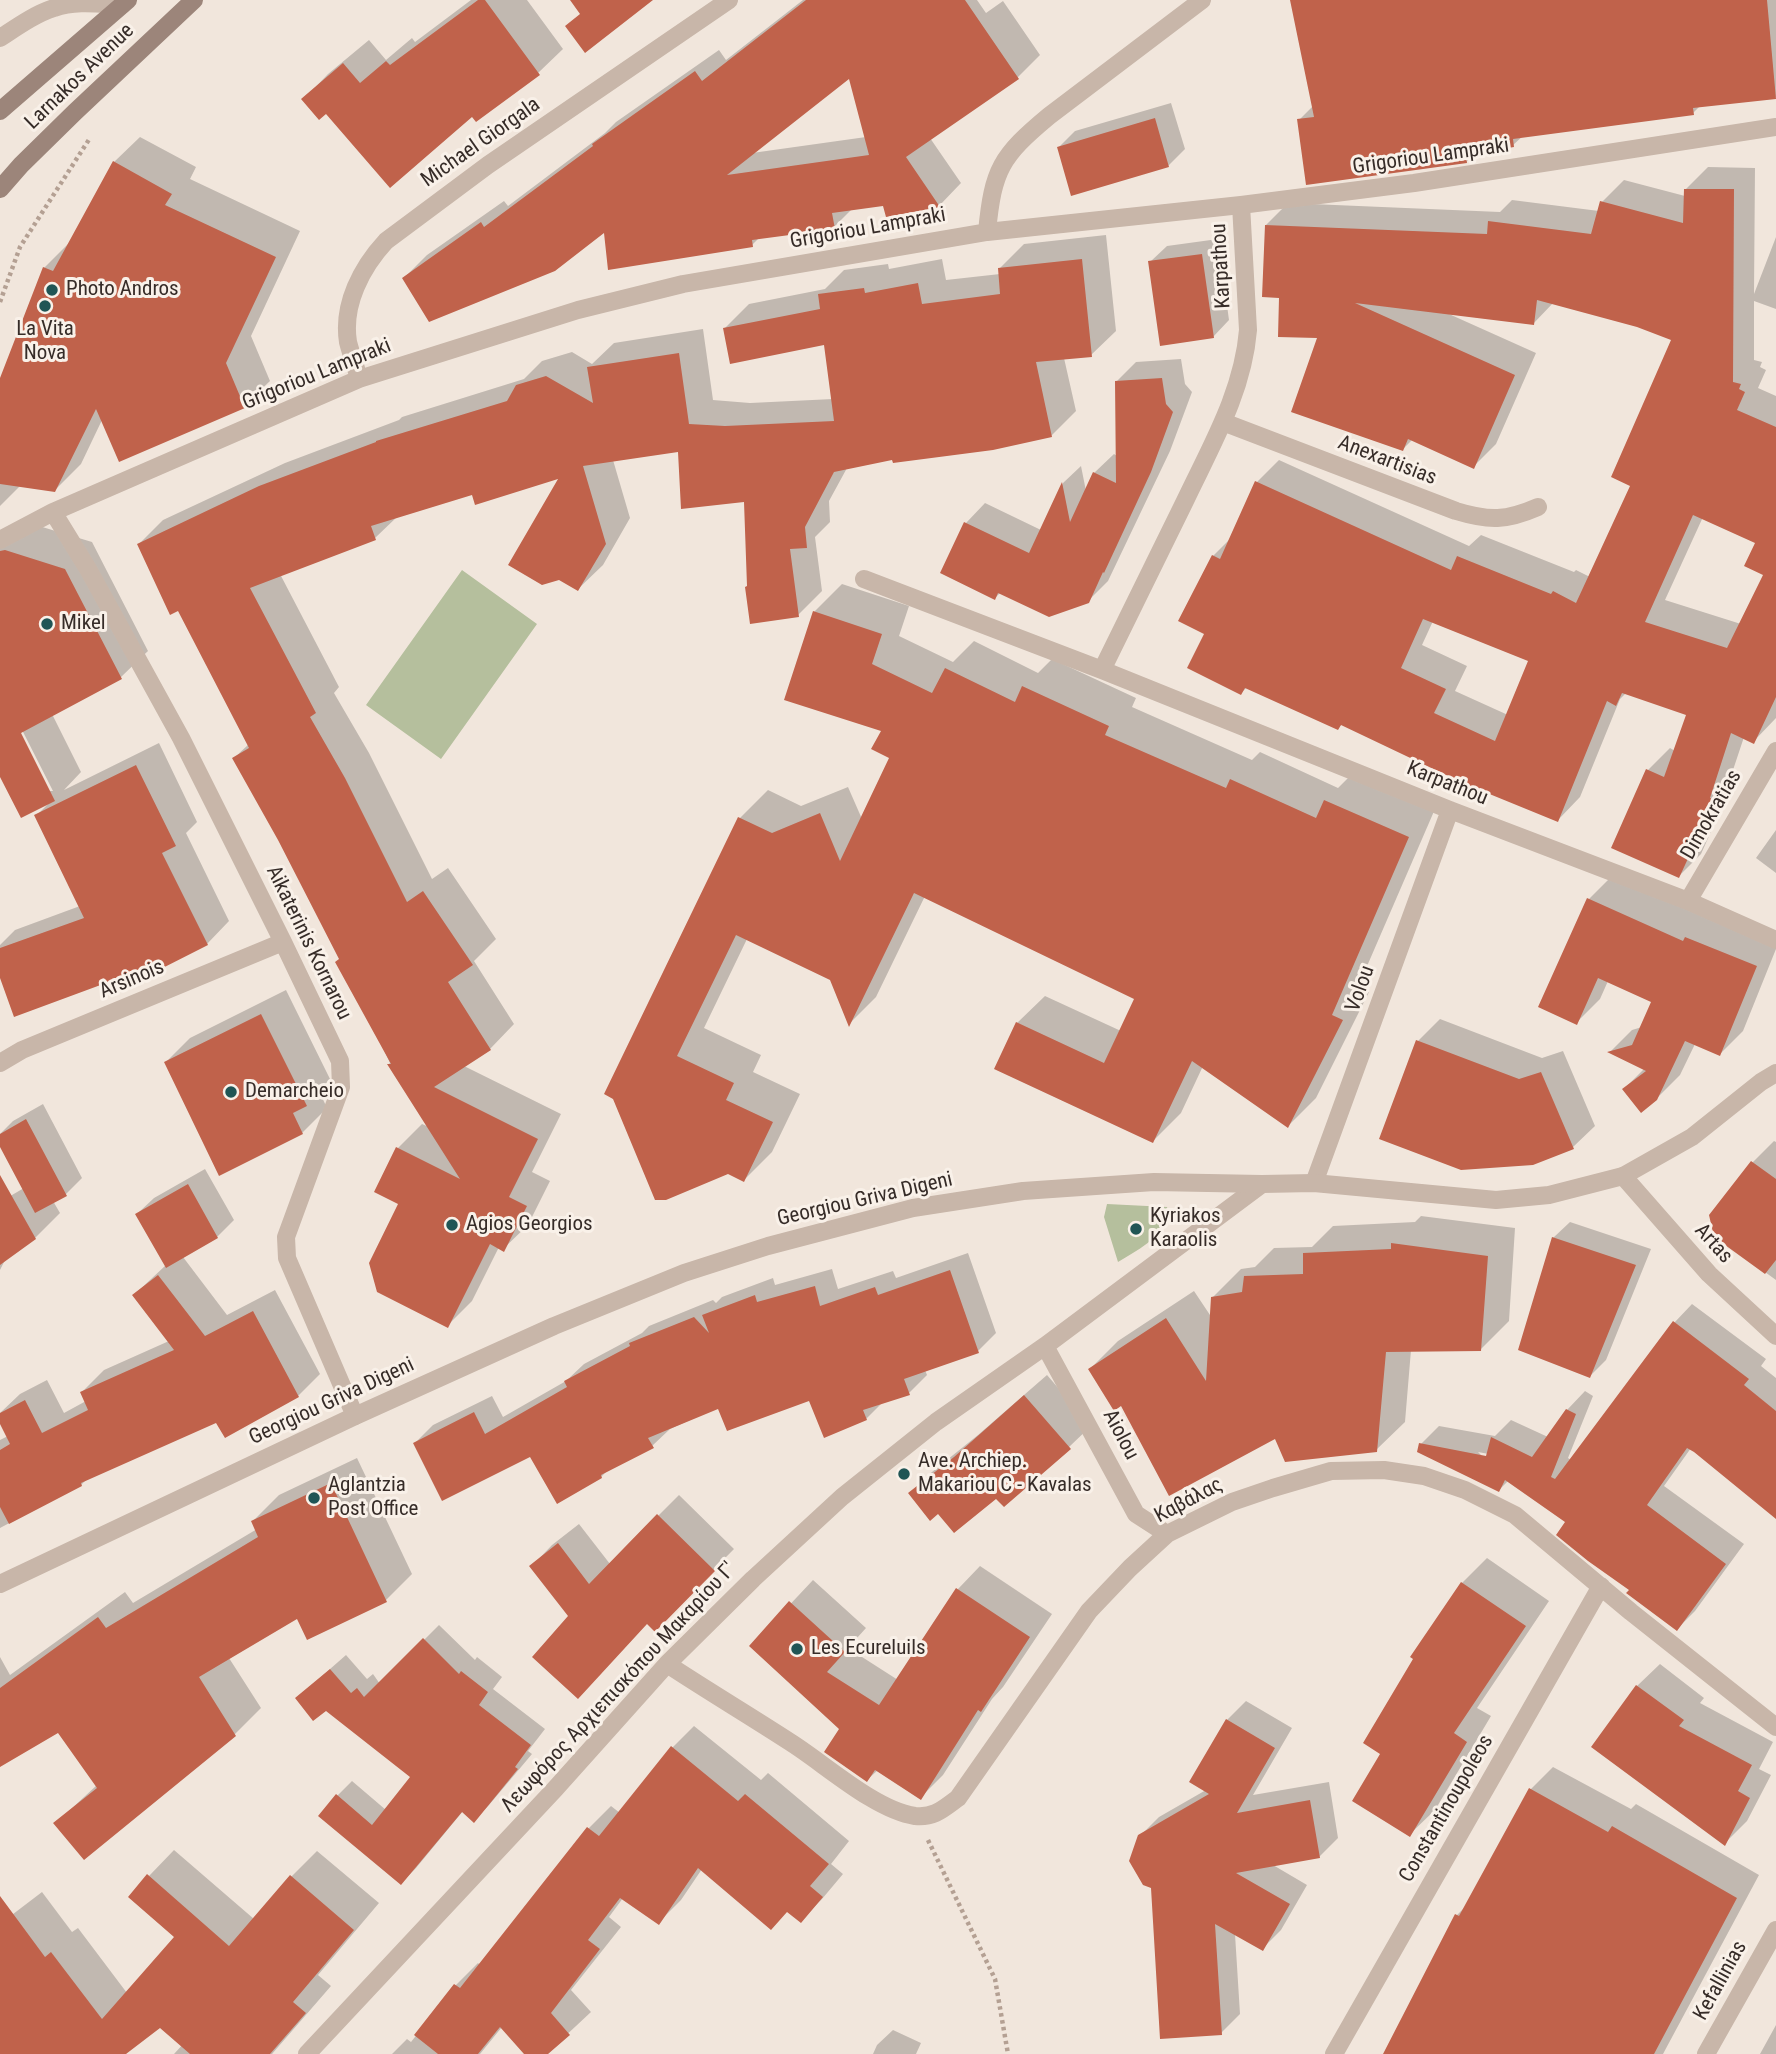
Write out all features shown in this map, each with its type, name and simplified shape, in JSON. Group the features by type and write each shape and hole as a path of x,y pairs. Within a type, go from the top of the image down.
{"main road":[{"name":"Larnakos Avenue","path":"0,189 75,112 194,0"},
{"name":"Larnakos Avenue","path":"0,111 125,3"}],"street":[{"name":"Michael Giorgala","path":"359,379 348,340 349,307 358,279 372,256 386,241 488,165 729,0"},
{"path":"987,232 990,195 997,173 1018,144 1049,116 1202,0"},
{"path":"0,38 24,22 54,8 83,3 125,3"},
{"name":"Grigoriou Lampraki","path":"3,536 359,379 578,310 683,284 987,232 1241,205 1414,183 1776,127"},
{"name":"Karpathou","path":"1102,670 1223,422 1241,375 1247,340 1241,205"},
{"name":"Anexartisias","path":"1223,422 1481,519 1509,517 1538,507"},
{"name":"Aikaterinis Kornarou","path":"53,512 181,738 340,1061 341,1087 286,1237 286,1258 355,1416"},
{"name":"Karpathou","path":"864,579 1688,901 1776,940"},
{"name":"Dimokratias","path":"1688,901 1776,751"},
{"name":"Volou","path":"1314,1183 1450,810"},
{"name":"Arsinois","path":"0,1063 31,1046 283,942"},
{"name":"Georgiou Griva Digeni","path":"0,1584 355,1416 554,1326 684,1273 768,1246 913,1208 1023,1191 1154,1182 1314,1183 1496,1200 1549,1195 1623,1176 1692,1137 1776,1073"},
{"name":"Artas","path":"1623,1176 1709,1274 1776,1336"},
{"name":"Λεωφόρος Αρχιεπισκόπου Μακαρίου Γ'","path":"307,2054 555,1789 667,1664 753,1578 842,1497 936,1422 1045,1346 1262,1184"},
{"name":"Aiolou","path":"1045,1346 1136,1514 1167,1534"},
{"name":"Καβάλας","path":"917,1816 936,1814 958,1798 1088,1611 1167,1534 1232,1502 1331,1471 1384,1470 1424,1476 1465,1490 1514,1515 1776,1727"},
{"name":"Constantinoupoleos","path":"1334,2054 1601,1586"},
{"path":"667,1664 793,1744 857,1789 898,1812 917,1816"},
{"name":"Kefallinias","path":"1706,2054 1776,1930"}],"path":[{"path":"0,302 20,247 92,136"},
{"path":"917,1816 995,1979 1008,2054"}],"green space":[{"path":"462,570 537,624 441,759 366,705"},
{"path":"1107,1204 1167,1207 1170,1219 1154,1238 1118,1262 1104,1217"}],"building":[{"path":"478,0 485,0 540,75 476,122 472,117 390,188 326,114 319,120 301,99 343,63 360,83 386,61 390,65"},
{"path":"570,0 653,0 585,53 565,26 580,14"},
{"path":"806,0 965,0 1019,79 906,157 940,207 886,217 883,206 832,213 835,229 752,240 753,247 608,270 604,233 555,271 429,322 402,278 481,222 484,227 593,146 592,144 695,71 702,81","holes":["849,79 869,155 727,175"]},
{"path":"1290,0 1767,0 1776,99 1693,108 1694,115 1513,139 1514,147 1466,155 1467,163 1306,185 1297,119 1314,117"},
{"path":"1155,118 1169,167 1071,196 1057,147"},
{"path":"113,161 172,194 165,205 276,257 226,363 245,408 119,462 96,409 55,492 0,484 0,378 43,267 53,271"},
{"path":"1684,189 1734,189 1733,382 1741,384 1739,389 1745,392 1737,410 1776,427 1776,697 1754,744 1731,733 1710,798 1715,800 1679,878 1611,848 1646,769 1664,777 1686,715 1622,693 1616,706 1607,701 1558,822 1465,784 1341,725 1338,730 1245,688 1241,695 1187,668 1204,634 1178,621 1212,555 1220,559 1255,481 1451,570 1457,556 1551,594 1553,591 1576,603 1630,486 1611,477 1671,340 1637,327 1537,300 1534,325 1355,303 1515,375 1474,469 1408,439 1403,451 1291,412 1317,338 1278,337 1279,298 1262,297 1265,225 1487,234 1488,221 1591,234 1600,201 1683,223","holes":["1693,515 1755,543 1744,566 1763,575 1727,648 1645,622","1423,619 1528,661 1495,741 1434,713 1446,689 1401,668"]},
{"path":"1202,254 1214,338 1160,346 1148,261"},
{"path":"1082,259 1092,357 1036,362 1052,437 993,450 893,463 892,460 834,472 805,527 807,548 790,549 799,617 750,624 745,587 744,502 681,509 678,452 583,466 606,544 578,591 559,580 542,585 508,565 558,479 475,505 472,495 371,526 376,540 250,588 316,713 310,717 345,778 407,902 423,891 473,965 448,982 491,1050 434,1087 538,1139 509,1197 527,1206 504,1252 490,1244 448,1328 377,1292 369,1263 398,1204 374,1192 396,1147 460,1179 387,1064 391,1064 335,962 339,959 232,758 249,748 178,611 170,615 137,544 259,486 376,441 507,401 516,385 546,376 593,403 587,367 679,353 689,424 725,426 834,421 824,345 730,364 723,328 820,309 818,294 864,288 865,293 918,283 922,304 1000,294 998,268"},
{"path":"1162,378 1166,404 1173,412 1151,472 1089,603 1049,617 998,593 995,600 940,573 964,522 1029,553 1062,482 1070,522 1093,472 1116,483 1115,381"},
{"name":"Mikel","path":"5,550 65,569 122,679 21,733 55,801 21,818 0,777 0,551"},
{"path":"813,611 882,634 872,664 932,693 945,668 1015,702 1022,686 1109,726 1105,735 1226,788 1230,779 1316,818 1324,800 1409,837 1332,1015 1343,1020 1288,1128 1192,1061 1153,1143 994,1069 1016,1022 1104,1063 1134,999 914,893 849,1027 830,980 736,935 677,1056 734,1083 726,1100 773,1122 744,1182 728,1174 666,1200 655,1200 613,1099 604,1094 738,817 772,833 820,813 840,861 889,758 871,749 881,731 784,700"},
{"path":"136,765 176,846 162,853 208,945 137,981 133,973 14,1017 0,978 0,948 84,918 34,815"},
{"path":"1587,898 1683,941 1685,937 1757,966 1720,1056 1685,1041 1657,1100 1641,1113 1622,1089 1646,1071 1607,1052 1632,1045 1651,1002 1598,978 1577,1025 1538,1007"},
{"path":"261,1014 307,1106 293,1113 303,1134 219,1176 164,1062"},
{"path":"1416,1040 1519,1079 1541,1072 1574,1149 1533,1165 1461,1170 1379,1139"},
{"path":"26,1119 67,1196 35,1213 0,1147 0,1134"},
{"path":"1751,1161 1776,1179 1776,1260 1765,1274 1714,1237 1709,1215"},
{"path":"0,1175 36,1239 0,1265"},
{"path":"188,1184 218,1238 166,1268 135,1214"},
{"path":"1552,1237 1636,1265 1590,1378 1518,1350"},
{"path":"1391,1243 1488,1256 1481,1351 1386,1352 1377,1452 1285,1462 1275,1439 1169,1496 1121,1406 1114,1411 1088,1369 1166,1318 1206,1381 1211,1297 1242,1292 1244,1276 1303,1274 1303,1253 1391,1249"},
{"path":"950,1270 979,1353 904,1379 910,1395 863,1410 867,1420 824,1438 809,1401 727,1431 718,1409 648,1438 654,1448 601,1475 602,1478 557,1504 530,1457 442,1501 413,1443 474,1412 485,1434 567,1387 564,1381 630,1346 629,1343 694,1317 709,1333 702,1315 755,1295 757,1302 815,1286 820,1306 875,1287 878,1295"},
{"path":"158,1275 205,1336 253,1311 299,1397 225,1438 216,1423 81,1483 82,1486 9,1524 0,1507 0,1450 10,1444 0,1424 0,1413 25,1400 42,1433 88,1410 80,1392 174,1350 132,1295"},
{"path":"1673,1321 1749,1379 1744,1385 1776,1411 1776,1519 1687,1448 1647,1505 1726,1564 1677,1631 1626,1593 1629,1590 1556,1535 1565,1522 1505,1480 1499,1492 1417,1452 1419,1443 1486,1456 1491,1437 1532,1457 1566,1409 1576,1414 1551,1477 1555,1479"},
{"path":"1024,1395 1071,1449 1004,1507 996,1499 954,1533 938,1514 930,1521 908,1493 954,1457"},
{"path":"331,1483 387,1602 307,1640 297,1619 199,1677 236,1736 84,1860 53,1823 97,1788 58,1733 0,1767 0,1688 98,1617 106,1628 258,1537 251,1521"},
{"path":"657,1514 715,1571 655,1632 647,1624 578,1699 532,1657 568,1616 529,1566 558,1543 589,1584"},
{"path":"1461,1582 1526,1626 1454,1733 1467,1742 1410,1837 1352,1801 1380,1754 1363,1743 1413,1659 1410,1657"},
{"path":"956,1588 1030,1637 981,1712 978,1710 921,1800 875,1770 867,1782 824,1752 839,1729 749,1646 789,1601 845,1652 827,1672 879,1705"},
{"path":"423,1638 459,1674 461,1671 488,1692 479,1705 531,1745 515,1767 518,1769 474,1823 462,1812 401,1885 318,1816 336,1794 372,1825 410,1777 326,1711 313,1721 295,1698 330,1669 351,1693 357,1688 364,1697"},
{"path":"1636,1685 1684,1720 1679,1726 1752,1765 1738,1791 1750,1798 1725,1846 1591,1747"},
{"path":"1226,1719 1275,1748 1237,1813 1310,1800 1320,1858 1236,1873 1290,1904 1263,1951 1215,1924 1222,2035 1160,2039 1151,1888 1143,1885 1129,1861 1138,1835 1209,1794 1189,1782"},
{"path":"671,1746 738,1801 745,1794 829,1864 810,1886 823,1897 801,1923 787,1912 771,1930 698,1868 659,1925 620,1898 588,1940 600,1949 551,2013 570,2035 548,2054 524,2054 500,2027 478,2054 438,2054 414,2035 454,1984 460,1988 587,1827 599,1836"},
{"path":"1529,1788 1608,1832 1612,1826 1737,1898 1654,2054 1383,2054 1455,1914 1459,1916"},
{"path":"147,1874 229,1946 290,1875 354,1930 293,2002 306,2013 270,2054 190,2054 160,2028 126,2054 0,2054 0,1896 45,1957 51,1952 102,2019 174,1937 128,1897"}],"place":[{"name":"Photo Andros","path":"52,290"},
{"name":"La Vita Nova","path":"45,306"},
{"name":"Mikel","path":"47,624"},
{"name":"Demarcheio","path":"231,1092"},
{"name":"Agios Georgios","path":"452,1225"},
{"name":"Kyriakos Karaolis","path":"1136,1229"},
{"name":"Ave. Archiep. Makariou C - Kavalas","path":"904,1474"},
{"name":"Aglantzia Post Office","path":"314,1498"},
{"name":"Les Ecureluils","path":"797,1649"}]}
